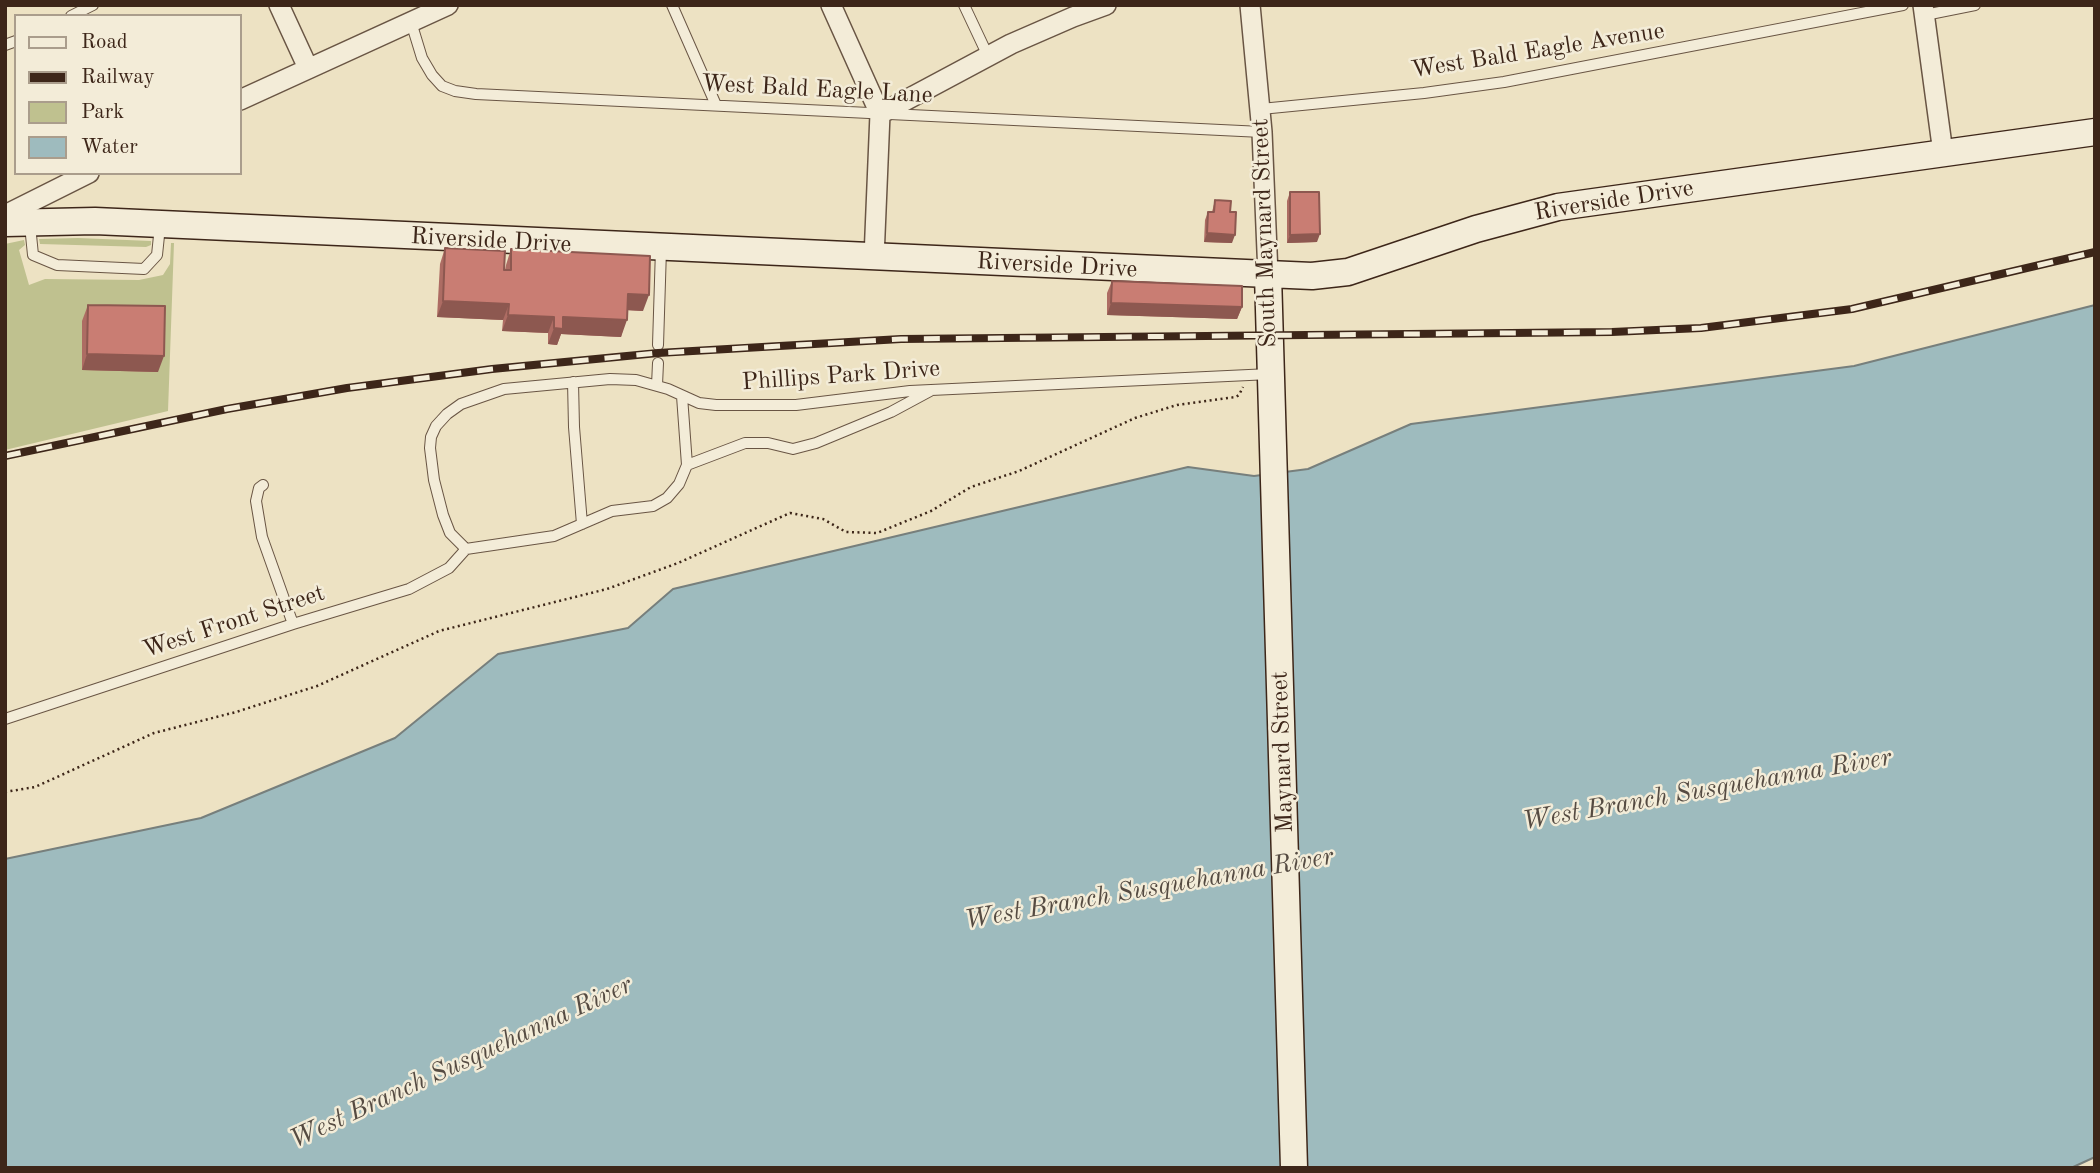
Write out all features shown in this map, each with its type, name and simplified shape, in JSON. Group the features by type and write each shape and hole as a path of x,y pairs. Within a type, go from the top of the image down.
{"main road":[{"name":"Riverside Drive","path":"13,219 1312,276 1348,272 1476,229 1558,207 2095,132"},
{"name":"South Maynard Street","path":"1268,275 1274,462"},
{"name":"Maynard Street","path":"1274,462 1294,1168"}],"street":[{"path":"279,5 308,68"},
{"path":"242,99 448,5"},
{"path":"831,5 880,114 874,258"},
{"name":"South Maynard Street","path":"1250,5 1261,109 1268,275"},
{"path":"880,114 988,56 1073,17 1104,6"},
{"path":"1924,10 1943,153"},
{"path":"13,219 86,175"}],"lane":[{"path":"75,14 93,5"},
{"path":"672,5 716,105"},
{"path":"964,5 988,56"},
{"name":"West Bald Eagle Avenue","path":"1261,109 1504,82 1903,5"},
{"path":"1924,10 1975,5"},
{"name":"West Bald Eagle Lane","path":"411,22 422,58 432,75 442,86 476,94 1262,132"},
{"path":"13,219 33,255 57,265 144,268 157,255 160,225"},
{"path":"657,345 661,248"},
{"path":"657,385 658,363"},
{"name":"Phillips Park Drive","path":"466,549 450,533 434,480 431,437 436,426 447,414 461,404 489,393 543,384 636,380 657,385 699,403 796,405 934,389 1271,373"},
{"path":"573,382 582,524"},
{"path":"687,465 745,443 768,443 793,449 816,443 891,412 934,389"},
{"path":"466,549 554,536 612,511 653,506 667,498 678,484 687,465 682,396"},
{"path":"263,485 259,488 257,500 262,537 293,624"},
{"name":"West Front Street","path":"5,719 293,624 409,589 449,568 466,549"}],"path":[{"path":"5,792 35,787 154,733 236,712 317,686 439,631 607,590 678,563 790,513 823,519 846,533 877,533 931,511 971,487 1019,471 1135,418 1177,405 1236,397 1244,384"}],"green space":[{"path":"39,239 151,241 151,245 40,244"},
{"path":"24,240 25,245 19,250 29,285 45,279 139,280 163,275 170,264 171,243 174,243 168,411 5,450 5,244"}],"water":[{"name":"West Branch Susquehanna River","path":"2095,305 2095,1157 2071,1168 5,1168 5,859 201,818 395,738 498,654 628,628 673,589 1188,467 1254,476 1308,469 1411,424 1854,366"}],"building":[{"path":"1290,192 1319,192 1320,234 1290,235"},
{"path":"1215,200 1231,201 1230,212 1236,212 1235,235 1207,233 1208,212 1214,212"},
{"path":"445,248 505,251 504,270 511,270 511,249 650,256 649,295 628,294 627,320 563,317 563,329 554,328 554,317 508,315 509,304 443,301"},
{"path":"1112,281 1242,286 1242,307 1111,303"},
{"path":"88,305 165,306 164,356 87,354"}],"railway":[{"path":"5,456 227,409 347,388 492,369 658,353 901,339 1612,332 1701,328 1852,309 2095,252"}]}
